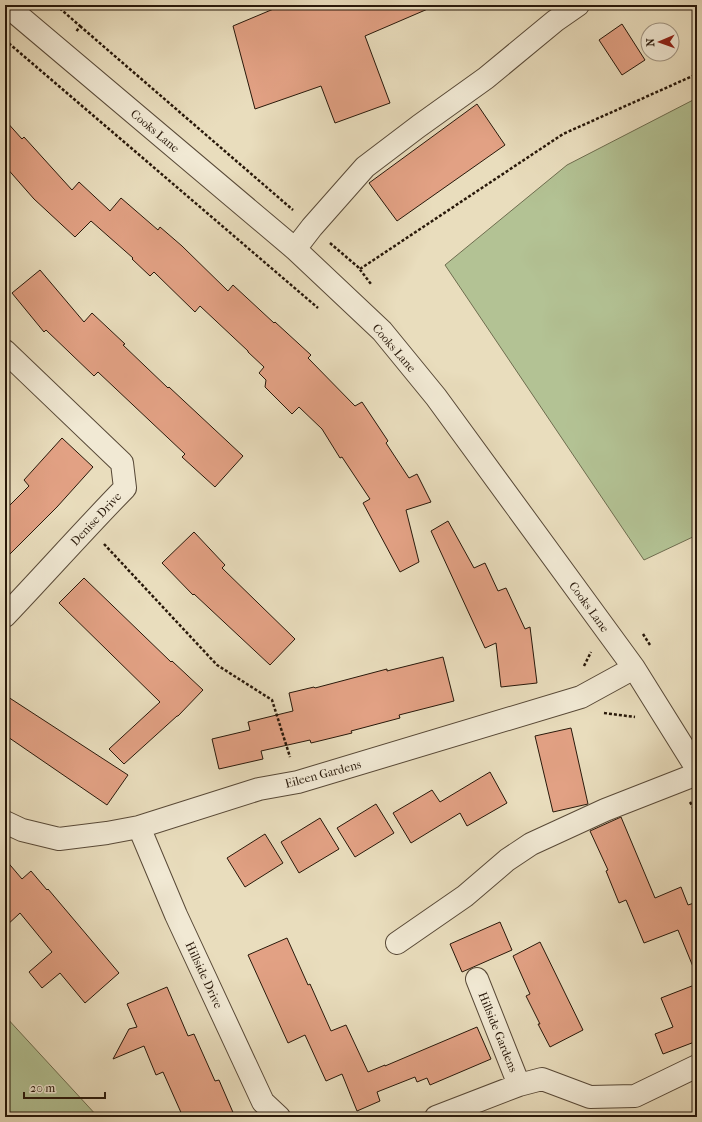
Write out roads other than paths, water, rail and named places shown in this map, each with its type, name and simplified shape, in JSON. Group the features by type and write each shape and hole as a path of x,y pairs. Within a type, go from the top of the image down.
{"street":[{"name":"Cooks Lane","path":"6,5 295,249 382,331 436,397 634,668 697,768"},
{"path":"295,249 312,227 365,167 486,78 556,20 578,5"},
{"name":"Denise Drive","path":"5,351 122,463 125,488 87,526 62,556 5,616"},
{"name":"Eileen Gardens","path":"5,822 22,830 59,839 108,833 139,827 259,789 298,782 581,697 634,668"},
{"path":"397,943 465,896 507,860 531,844 605,810 688,778"},
{"name":"Hillside Drive","path":"139,827 176,915 263,1102 279,1117"},
{"name":"Hillside Gardens","path":"477,979 519,1085"},
{"path":"436,1117 519,1085 542,1079 590,1097 635,1096 697,1066"}]}
